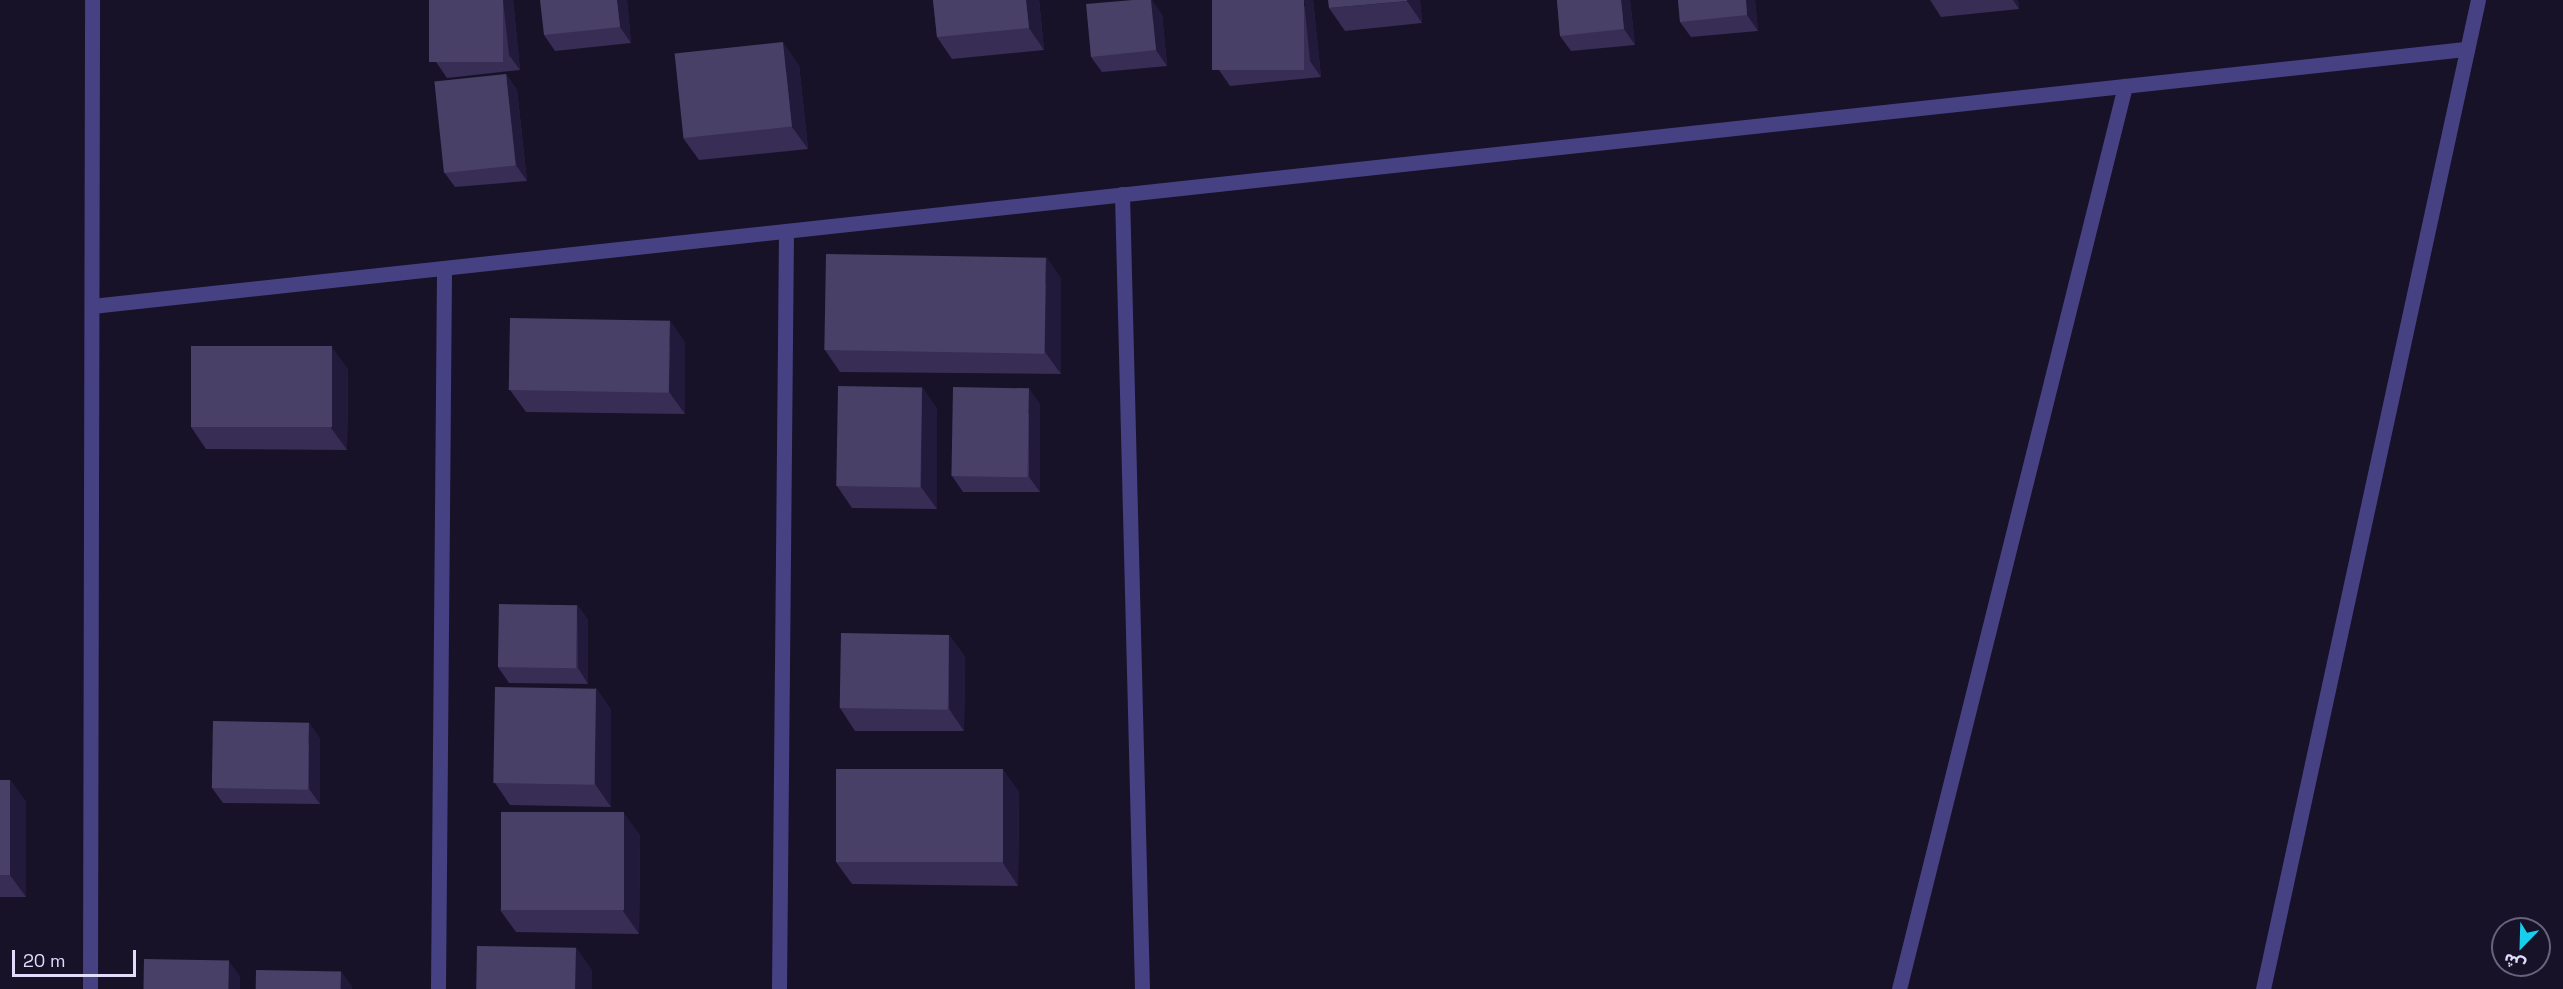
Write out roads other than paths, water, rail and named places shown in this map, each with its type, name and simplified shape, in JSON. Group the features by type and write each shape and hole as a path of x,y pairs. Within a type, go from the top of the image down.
{"street":[{"path":"90,989 92,0"},
{"path":"2263,989 2478,0"},
{"path":"92,306 2467,49"},
{"path":"1899,989 2125,86"},
{"path":"1122,194 1142,989"},
{"path":"779,989 786,231"},
{"path":"438,989 444,268"}]}
